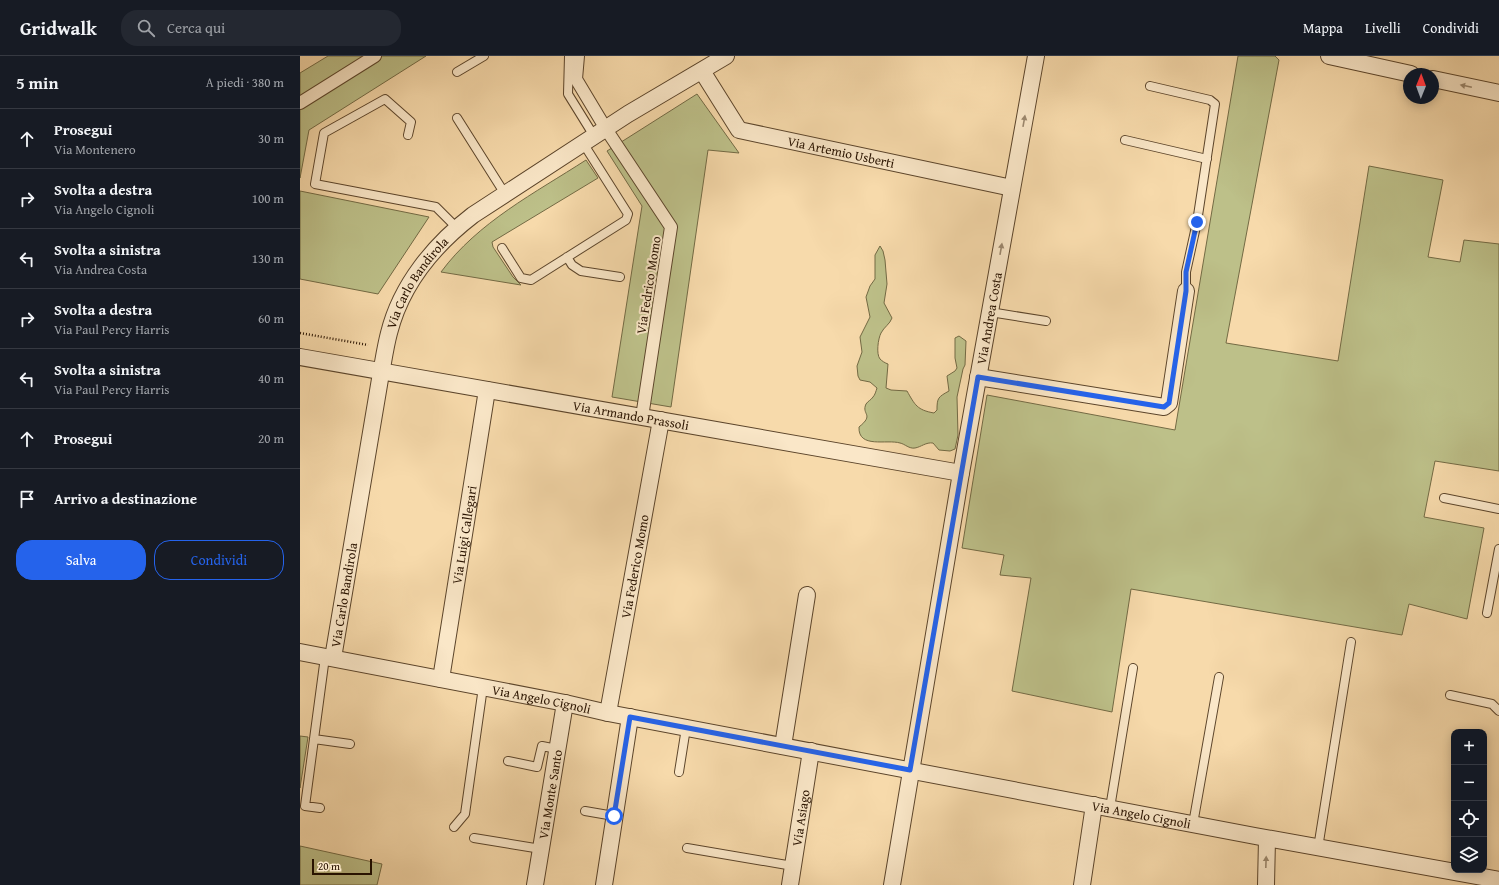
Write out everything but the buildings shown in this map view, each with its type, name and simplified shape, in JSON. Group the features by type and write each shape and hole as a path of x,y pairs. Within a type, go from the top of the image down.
{"street":[{"path":"300,102 375,56"},
{"name":"Via Fedrico Momo","path":"578,56 576,79 594,136 671,227 642,417"},
{"name":"Via Carlo Bandirola","path":"329,658 389,333 403,297 417,271 439,244 473,215 594,136 726,56"},
{"name":"Via Andrea Costa","path":"892,885 910,770 961,473 1036,56"},
{"path":"1329,56 1403,72"},
{"name":"Via Artemio Usberti","path":"702,71 739,130 1012,188"},
{"path":"1439,80 1499,93"},
{"path":"978,377 1164,407 1169,403 1186,291"},
{"name":"Via Armando Prassoli","path":"300,357 961,473"},
{"name":"Via Luigi Callegari","path":"440,679 487,390"},
{"name":"Via Federico Momo","path":"608,713 661,420"},
{"path":"784,746 807,595"},
{"name":"Via Angelo Cignoli","path":"300,652 565,703 608,713 1267,839 1499,880"},
{"name":"Via Monte Santo","path":"535,885 565,703"},
{"path":"604,885 630,717"},
{"name":"Via Asiago","path":"790,885 810,751"},
{"path":"1082,885 1094,805"},
{"path":"1266,885 1267,839"}],"lane":[{"path":"456,72 484,56"},
{"path":"502,248 521,278 531,280 626,220 628,214 594,136 568,94 569,56"},
{"path":"1150,86 1210,100 1215,104 1197,222 1186,272 1186,291"},
{"path":"408,135 411,122 384,99 324,133 315,184 436,207 456,228"},
{"path":"457,118 505,194"},
{"path":"1124,140 1207,159"},
{"path":"567,257 572,265 580,271 620,277"},
{"path":"990,312 1046,321"},
{"path":"1444,498 1499,509"},
{"path":"1487,613 1499,550"},
{"path":"1318,848 1351,642"},
{"path":"320,808 305,806 314,739 329,658"},
{"path":"1110,808 1132,668"},
{"path":"1193,824 1218,677"},
{"path":"454,828 465,814 483,687"},
{"path":"1450,694 1492,704 1499,711"},
{"path":"679,772 686,728"},
{"path":"314,739 350,744"},
{"path":"508,761 537,767 542,746 557,749"},
{"path":"586,811 614,816"},
{"path":"474,838 541,849"},
{"path":"687,848 793,866"}],"path":[{"path":"300,333 386,349"}],"green space":[{"path":"328,56 426,56 309,130 300,178 300,73"},
{"path":"1238,56 1275,56 1279,60 1226,343 1338,361 1369,166 1443,180 1428,257 1460,262 1464,240 1499,244 1499,471 1435,461 1424,517 1484,528 1467,619 1409,604 1402,635 1131,589 1112,712 1012,691 1031,578 1000,575 1004,555 962,548 987,395 1175,430"},
{"path":"697,94 739,153 708,150 671,407 612,397 642,206 607,151"},
{"path":"586,160 598,178 492,242 493,247 513,277 521,285 441,272 472,238 490,223 527,197"},
{"path":"300,191 429,217 378,294 300,279"},
{"path":"880,246 885,260 887,284 884,303 892,318 881,333 878,346 878,354 880,359 888,364 886,388 891,390 907,391 917,406 934,413 937,410 939,398 949,391 947,376 957,368 955,358 955,338 959,336 966,341 965,365 957,397 958,435 955,449 950,451 939,450 933,443 928,443 913,448 894,442 868,441 860,434 859,427 864,423 867,417 865,410 866,404 874,396 877,388 870,382 860,380 857,366 862,352 860,337 870,317 866,297 870,286 875,279 875,255"},
{"path":"300,736 308,737 300,788"},
{"path":"300,846 382,864 377,885 300,885"}],"route":[{"path":"614,816 630,717 910,770 978,377 1164,407 1169,403 1186,291 1186,272 1197,222"}]}
